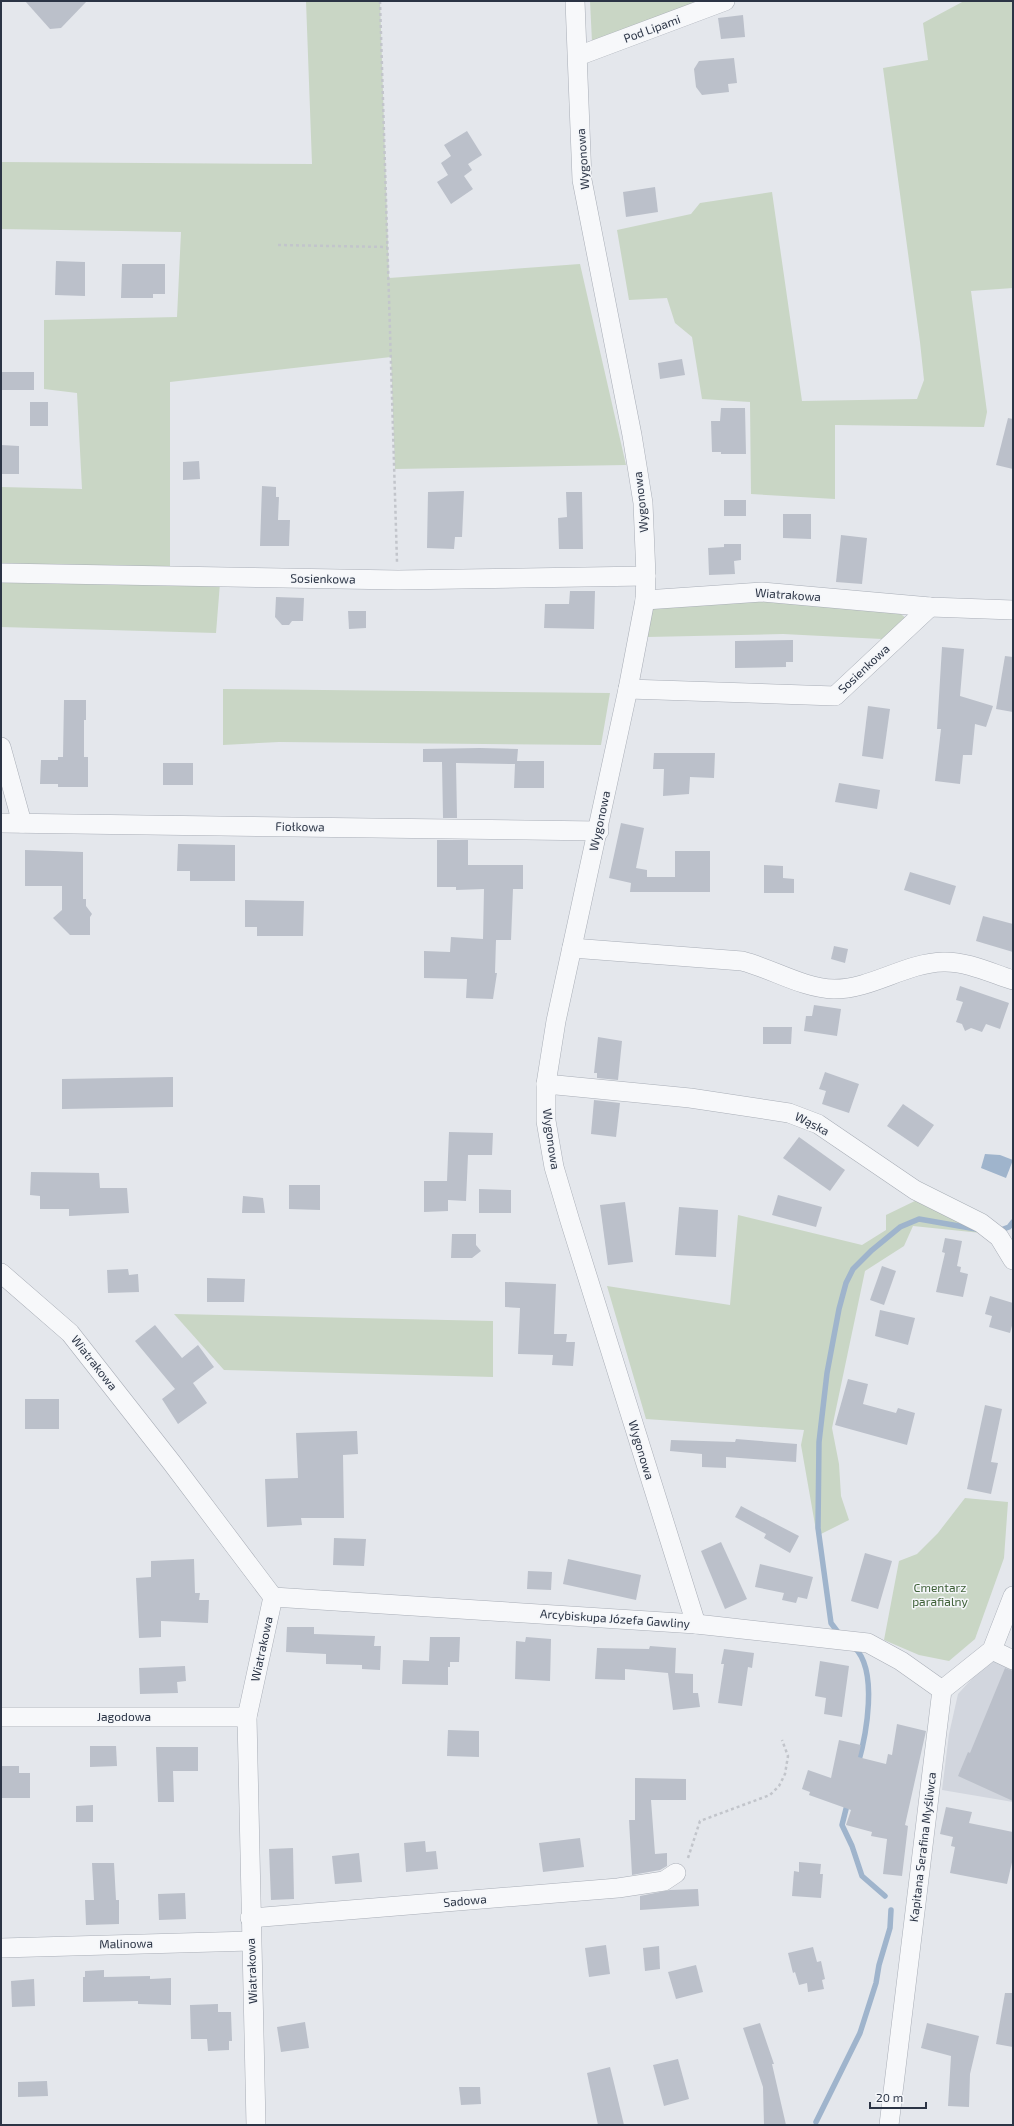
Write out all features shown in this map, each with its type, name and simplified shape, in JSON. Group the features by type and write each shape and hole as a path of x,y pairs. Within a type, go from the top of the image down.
{"street":[{"name":"Wygonowa","path":"575,1 582,180 632,435 643,503 646,576 645,600 628,689 599,831 556,1021 546,1084 546,1121 554,1167 696,1624"},
{"name":"Pod Lipami","path":"578,56 725,1"},
{"name":"Sosienkowa","path":"1,573 398,580 646,576"},
{"name":"Wiatrakowa","path":"645,600 762,592 930,607"},
{"name":"Sosienkowa","path":"628,689 835,696 930,607"},
{"path":"930,607 1013,610"},
{"path":"1,747 22,823"},
{"name":"Fiołkowa","path":"1,823 599,831"},
{"path":"572,948 742,961 764,967 801,983 833,989 846,988 915,967 943,962 961,964 1013,980"},
{"name":"Wąska","path":"546,1084 690,1098 789,1113 804,1117 818,1124 915,1190 981,1223 999,1237 1013,1260"},
{"name":"Wiatrakowa","path":"1,1273 70,1333 172,1463 273,1597 247,1717 250,1918 256,2125"},
{"path":"942,1690 992,1650 1013,1596"},
{"name":"Arcybiskupa Józefa Gawliny","path":"273,1597 696,1624 868,1643 901,1660 942,1690"},
{"path":"992,1650 1013,1660"},
{"name":"Kapitana Serafina Myśliwca","path":"889,2125 942,1690"},
{"name":"Jagodowa","path":"1,1717 247,1717"},
{"name":"Sadowa","path":"250,1918 618,1888 664,1881 676,1873"},
{"name":"Malinowa","path":"1,1948 251,1941"}],"path":[{"path":"380,1 398,580"},
{"path":"278,245 387,247"},
{"path":"676,1873 688,1858 700,1821 770,1795 779,1786 785,1774 788,1756 782,1740"}],"shaded area":[{"path":"990,1659 1013,1669 1013,1802 942,1790 949,1734 958,1694"}],"green space":[{"path":"306,1 380,1 389,278 580,264 626,465 395,469 391,357 170,382 170,569 1,566 1,487 82,489 77,393 44,389 44,320 177,317 181,232 1,229 1,162 312,164"},
{"path":"590,1 704,1 592,42"},
{"path":"964,1 1013,1 1013,288 971,291 987,412 984,427 835,425 835,499 751,494 750,402 702,399 692,337 675,323 667,298 629,300 617,230 691,214 700,203 772,192 802,401 917,399 924,380 883,68 928,60 923,23"},
{"path":"1,580 220,583 216,633 1,627"},
{"path":"748,599 897,611 907,619 882,639 783,634 647,637 652,607"},
{"path":"223,689 610,693 601,745 279,742 223,745"},
{"path":"919,1199 981,1233 913,1226 904,1246 865,1271 832,1428 839,1464 841,1496 849,1520 817,1536 801,1445 804,1430 646,1419 607,1286 730,1305 738,1215 862,1245 886,1230 886,1215"},
{"path":"174,1314 493,1321 493,1377 224,1370"},
{"name":"Cmentarz parafialny","path":"965,1498 1008,1502 1004,1558 975,1639 949,1661 919,1655 884,1640 899,1561 917,1554 938,1533"}],"water":[{"path":"985,1154 1000,1155 1013,1160 1006,1178 981,1168"}],"building":[{"path":"25,1 87,1 61,28 50,29"},
{"path":"743,15 745,37 721,39 718,18"},
{"path":"734,58 737,83 728,84 729,92 702,95 696,87 694,69 699,61"},
{"path":"467,131 482,155 468,164 472,170 464,176 473,189 451,204 437,182 448,175 441,163 451,156 444,145"},
{"path":"655,187 658,212 626,217 623,192"},
{"path":"56,261 85,262 85,296 55,295"},
{"path":"122,264 165,264 165,294 153,294 153,298 121,298"},
{"path":"682,359 685,375 660,379 658,363"},
{"path":"1,372 34,372 34,390 1,390"},
{"path":"30,402 48,402 48,426 30,426"},
{"path":"721,408 745,408 746,454 721,454 721,452 712,452 711,421 720,421"},
{"path":"1008,418 1013,419 1013,469 996,465"},
{"path":"1,445 19,446 19,474 1,474"},
{"path":"199,461 200,479 183,480 183,462"},
{"path":"262,486 276,487 276,497 279,497 278,520 290,520 289,546 260,546"},
{"path":"464,491 462,537 455,537 454,549 427,548 428,492"},
{"path":"566,492 582,492 583,549 559,549 558,518 567,517"},
{"path":"724,500 746,500 746,516 724,516"},
{"path":"783,514 811,514 811,539 783,538"},
{"path":"841,535 867,538 862,584 836,582"},
{"path":"724,544 741,544 741,560 734,561 735,574 709,575 708,548 724,547"},
{"path":"570,591 595,591 594,629 544,628 545,604 569,604"},
{"path":"276,597 304,598 303,621 292,621 289,625 282,625 275,617"},
{"path":"348,611 366,611 366,628 349,629"},
{"path":"793,640 793,662 786,662 786,667 735,668 735,641"},
{"path":"942,647 964,649 960,696 993,706 986,727 975,724 972,755 963,755 960,784 935,781 941,729 937,729"},
{"path":"1005,656 1013,657 1013,712 996,709"},
{"path":"64,700 86,700 86,720 84,720 84,757 88,757 88,787 58,787 58,784 40,784 41,760 58,760 58,757 63,757"},
{"path":"868,706 890,709 883,759 862,756"},
{"path":"423,749 518,749 517,761 544,761 544,788 514,788 515,764 456,763 457,818 443,818 442,762 423,762"},
{"path":"654,753 715,753 714,778 690,777 689,794 663,796 664,769 653,769"},
{"path":"163,763 193,763 193,785 163,785"},
{"path":"839,783 880,790 877,809 835,802"},
{"path":"621,823 644,828 636,868 647,870 647,877 675,877 675,851 710,851 710,892 630,892 631,883 609,878"},
{"path":"437,840 468,840 468,865 523,865 523,889 513,889 511,940 496,940 495,973 497,973 493,999 466,998 467,979 424,978 424,951 450,952 451,937 483,939 484,889 456,890 456,887 437,887"},
{"path":"178,844 235,845 235,881 190,881 190,871 177,871"},
{"path":"25,850 83,852 83,899 86,899 86,906 92,914 90,917 90,935 70,935 53,918 62,910 62,886 25,886"},
{"path":"764,865 783,866 783,878 794,879 794,893 764,893"},
{"path":"910,872 956,886 950,905 904,890"},
{"path":"245,900 304,901 303,936 257,936 257,927 245,927"},
{"path":"983,916 1013,924 1013,952 976,941"},
{"path":"834,946 848,949 845,963 831,959"},
{"path":"960,986 1009,1003 1000,1029 986,1024 982,1032 971,1028 965,1031 962,1024 956,1022 963,1002 956,1000"},
{"path":"814,1005 841,1009 837,1036 804,1031 806,1016 812,1016"},
{"path":"763,1027 792,1027 791,1044 763,1044"},
{"path":"598,1037 622,1041 618,1080 597,1078 597,1073 594,1073"},
{"path":"825,1072 859,1084 849,1113 822,1104 826,1091 819,1089"},
{"path":"173,1077 173,1107 62,1109 62,1079"},
{"path":"594,1100 620,1103 616,1137 591,1134"},
{"path":"903,1104 934,1125 918,1147 887,1126"},
{"path":"449,1132 493,1133 492,1155 468,1155 466,1201 448,1200 448,1211 424,1212 424,1181 447,1181"},
{"path":"799,1137 845,1170 830,1191 783,1158"},
{"path":"31,1172 99,1173 100,1188 127,1188 129,1213 69,1216 69,1209 40,1209 40,1196 30,1195"},
{"path":"289,1185 320,1185 320,1210 289,1209"},
{"path":"479,1189 511,1190 511,1213 479,1213"},
{"path":"778,1195 822,1207 816,1227 772,1215"},
{"path":"243,1196 263,1198 265,1213 242,1213"},
{"path":"625,1202 633,1262 608,1265 600,1205"},
{"path":"679,1207 718,1210 716,1257 675,1255"},
{"path":"452,1234 476,1234 476,1245 481,1251 472,1258 451,1258"},
{"path":"945,1238 962,1241 957,1266 961,1267 960,1272 968,1274 963,1297 936,1292 945,1253 942,1252"},
{"path":"882,1266 896,1271 884,1305 870,1300"},
{"path":"128,1269 129,1275 138,1274 139,1292 108,1293 107,1270"},
{"path":"207,1278 245,1279 244,1302 207,1302"},
{"path":"505,1282 556,1284 554,1334 567,1334 566,1342 575,1342 573,1366 552,1365 553,1355 518,1354 520,1308 505,1307"},
{"path":"990,1296 1013,1303 1013,1322 1010,1333 989,1327 992,1316 985,1314"},
{"path":"880,1310 915,1318 908,1345 875,1336"},
{"path":"155,1325 182,1358 198,1345 214,1367 193,1383 207,1403 178,1424 162,1399 175,1389 135,1341"},
{"path":"848,1379 868,1384 863,1404 896,1413 898,1408 915,1413 907,1445 835,1425"},
{"path":"25,1399 59,1399 59,1429 25,1429"},
{"path":"985,1405 1002,1409 991,1462 998,1463 991,1494 967,1489"},
{"path":"357,1431 358,1454 343,1455 344,1518 301,1518 302,1525 267,1527 265,1479 298,1478 296,1433"},
{"path":"736,1439 797,1444 796,1462 726,1457 726,1468 702,1467 702,1454 670,1451 671,1440 735,1442"},
{"path":"741,1506 799,1536 790,1553 764,1538 766,1534 735,1517"},
{"path":"334,1538 366,1539 364,1566 333,1565"},
{"path":"721,1542 747,1599 725,1609 701,1551"},
{"path":"865,1553 892,1561 878,1609 851,1601"},
{"path":"194,1559 195,1593 200,1593 199,1600 209,1600 208,1623 161,1621 161,1637 139,1638 136,1578 151,1577 151,1561"},
{"path":"568,1559 641,1575 636,1600 563,1584"},
{"path":"760,1564 813,1577 807,1599 798,1597 796,1603 782,1600 784,1593 755,1587"},
{"path":"528,1571 552,1572 551,1590 527,1589"},
{"path":"287,1627 314,1627 314,1634 375,1636 374,1646 381,1646 380,1670 362,1669 362,1665 326,1664 326,1654 286,1652"},
{"path":"430,1637 460,1637 459,1662 450,1662 450,1667 448,1667 448,1685 402,1684 403,1660 429,1661"},
{"path":"526,1637 551,1639 550,1681 515,1679 516,1641 525,1642"},
{"path":"650,1646 676,1648 675,1673 693,1674 693,1693 698,1693 700,1707 673,1710 668,1673 625,1669 625,1680 595,1679 597,1648 649,1649"},
{"path":"724,1649 754,1653 752,1668 748,1667 742,1706 718,1703 724,1664 721,1664"},
{"path":"820,1661 849,1666 842,1717 824,1714 826,1698 815,1696"},
{"path":"185,1666 186,1681 177,1682 178,1693 140,1694 139,1668"},
{"path":"1005,1668 1013,1671 1013,1801 958,1776 968,1752 970,1753"},
{"path":"897,1724 926,1731 905,1825 908,1826 902,1876 883,1874 887,1839 871,1836 872,1832 846,1825 851,1810 809,1795 810,1792 802,1789 808,1770 831,1778 839,1740 861,1745 858,1757 886,1764 888,1754 892,1755"},
{"path":"448,1730 479,1731 479,1757 447,1756"},
{"path":"90,1746 116,1746 117,1766 90,1767"},
{"path":"156,1747 198,1747 198,1771 173,1771 174,1802 158,1802"},
{"path":"1,1766 19,1766 19,1773 30,1773 30,1798 1,1798"},
{"path":"635,1778 686,1779 686,1800 651,1800 655,1854 667,1853 667,1866 660,1870 632,1875 629,1820 635,1820"},
{"path":"93,1805 93,1822 76,1822 76,1806"},
{"path":"946,1807 972,1812 969,1823 1013,1832 1013,1858 1007,1884 950,1873 955,1847 951,1846 953,1837 940,1834"},
{"path":"580,1838 584,1867 543,1872 539,1843"},
{"path":"425,1841 426,1852 436,1851 438,1869 406,1872 404,1843"},
{"path":"293,1848 294,1899 271,1900 269,1849"},
{"path":"359,1853 362,1882 335,1884 332,1856"},
{"path":"799,1862 821,1864 820,1874 823,1874 821,1898 792,1896 794,1871 799,1872"},
{"path":"92,1863 114,1863 116,1900 119,1900 119,1924 86,1925 85,1900 94,1900"},
{"path":"698,1889 699,1906 640,1910 640,1896 670,1890"},
{"path":"185,1893 186,1919 159,1920 158,1894"},
{"path":"606,1945 610,1974 589,1977 585,1948"},
{"path":"659,1946 660,1969 645,1971 643,1948"},
{"path":"813,1947 817,1962 821,1961 825,1979 822,1980 824,1989 808,1992 807,1983 799,1985 795,1972 793,1973 788,1953"},
{"path":"696,1965 703,1992 676,1999 668,1972"},
{"path":"104,1970 104,1977 150,1976 150,1979 171,1978 171,2005 138,2004 138,2001 83,2002 83,1977 85,1977 85,1971"},
{"path":"34,1979 35,2006 12,2007 11,1981"},
{"path":"1005,1993 1013,1993 1013,2047 996,2044"},
{"path":"218,2004 218,2012 231,2012 232,2041 229,2041 229,2050 208,2051 207,2039 191,2039 190,2005"},
{"path":"305,2022 309,2048 281,2052 277,2027"},
{"path":"760,2023 774,2064 772,2064 786,2125 764,2125 763,2087 743,2028"},
{"path":"927,2023 979,2036 970,2074 969,2107 948,2106 951,2056 921,2048"},
{"path":"678,2059 689,2099 664,2106 653,2065"},
{"path":"610,2067 624,2125 598,2125 587,2073"},
{"path":"47,2081 48,2096 18,2097 18,2082"},
{"path":"459,2087 480,2087 481,2104 461,2105"}],"waterway":[{"path":"840,1635 831,1623 818,1528 819,1442 827,1373 839,1309 846,1283 853,1269 872,1250 900,1227 919,1219 976,1229"},
{"path":"998,1231 1009,1227 1013,1222"},
{"path":"854,1647 862,1657 868,1687 867,1721 858,1764"},
{"path":"848,1801 842,1825 852,1846 862,1876 885,1896"},
{"path":"816,2122 860,2033 876,1983 879,1965 890,1928 891,1910"}]}
